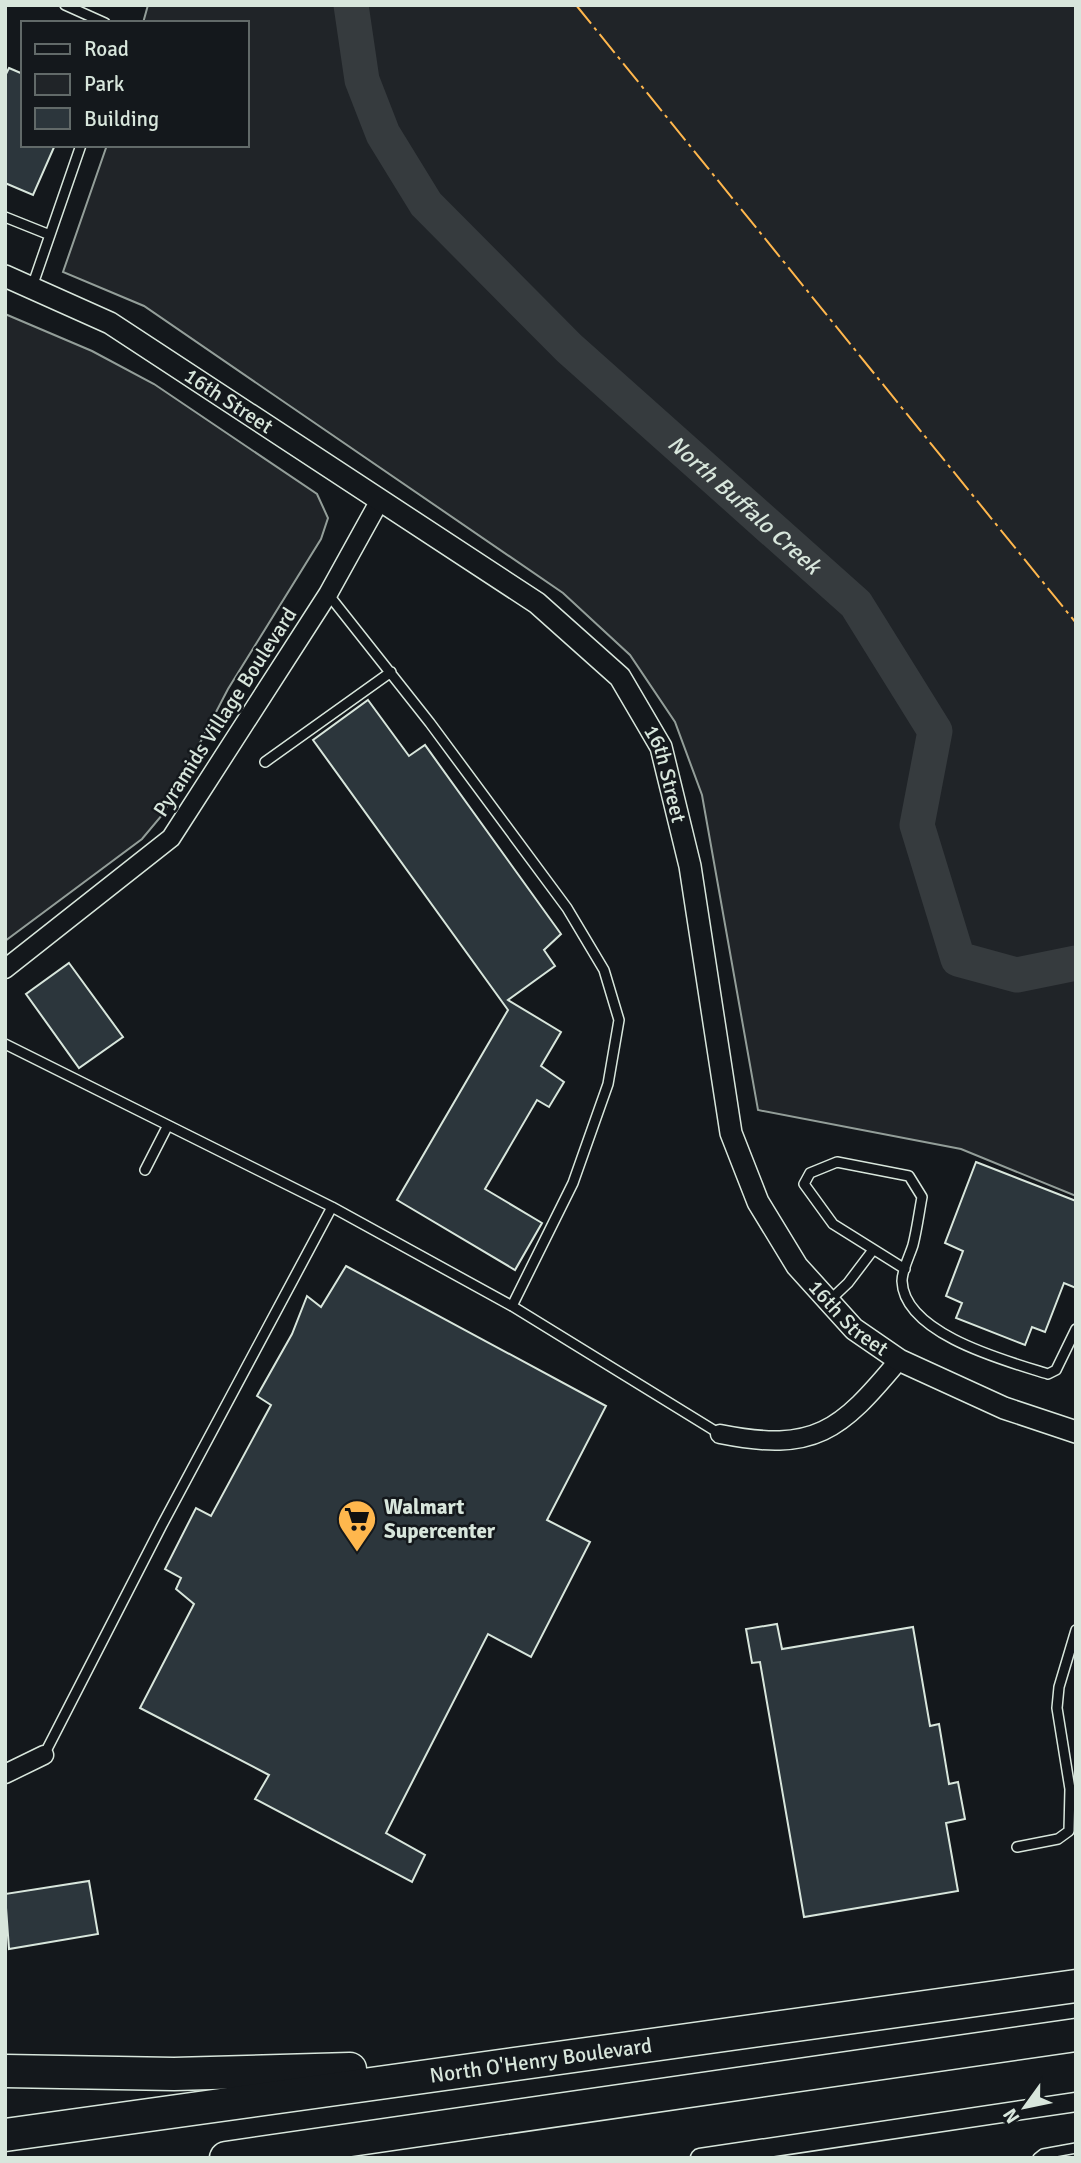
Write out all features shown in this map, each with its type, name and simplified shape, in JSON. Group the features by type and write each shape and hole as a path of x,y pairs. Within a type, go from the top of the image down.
{"highway":[{"name":"North O'Henry Boulevard","path":"5,2135 1076,1986"},
{"path":"226,2158 1076,2035"},
{"path":"5,2071 174,2074 551,2058"}],"street":[{"name":"16th Street","path":"5,276 110,323 537,603 620,677 662,747 690,866 731,1133 758,1202 797,1266 853,1329 899,1360 1004,1408 1076,1432"},
{"name":"Pyramids Village Boulevard","path":"5,969 171,838 328,594 380,500"},
{"path":"720,1434 793,1441 822,1432 861,1406 899,1360"},
{"path":"5,1774 44,1755"},
{"path":"700,2158 1076,2102"}],"lane":[{"path":"65,5 101,21"},
{"path":"32,288 80,147"},
{"path":"5,217 50,235"},
{"path":"328,594 391,672 567,908 604,970 619,1020 608,1084 573,1183 512,1306"},
{"path":"265,762 391,672"},
{"path":"5,1045 332,1207 512,1306 720,1434"},
{"path":"145,1170 167,1126"},
{"path":"905,1269 833,1224 804,1184 810,1173 837,1162 909,1176 922,1197 905,1269 902,1280 911,1308 928,1325 995,1358 1048,1374 1056,1370 1076,1329"},
{"path":"44,1755 162,1525 332,1207"},
{"path":"829,1301 848,1283 873,1250"},
{"path":"1017,1847 1058,1839 1069,1831 1070,1789 1058,1708 1059,1687 1076,1630"},
{"path":"1038,2158 1043,2154 1076,2148"}],"green space":[{"path":"148,5 1076,5 1076,1196 961,1149 758,1110 702,795 675,722 630,655 563,593 144,306 63,272 106,147 248,147 248,21 144,21"},
{"path":"5,314 92,351 154,384 317,494 328,518 321,539 228,689 163,814 142,839 5,941"}],"building":[{"path":"9,68 21,73 21,147 54,147 33,195 5,183 5,76"},
{"path":"368,700 409,756 425,745 561,934 544,950 555,966 508,1000 561,1032 541,1066 564,1082 549,1107 537,1100 485,1189 542,1223 515,1270 397,1200 508,1010 313,740"},
{"path":"69,963 123,1037 79,1068 26,994"},
{"path":"976,1162 1076,1201 1076,1288 1064,1283 1045,1332 1032,1327 1025,1345 956,1318 962,1303 946,1296 963,1251 945,1243"},
{"path":"346,1266 606,1406 547,1520 590,1542 531,1657 488,1634 386,1833 425,1855 412,1882 255,1799 269,1775 140,1708 194,1604 176,1589 181,1578 165,1569 196,1508 211,1516 271,1405 257,1396 292,1334 307,1296 321,1307"},
{"path":"777,1624 782,1649 913,1627 930,1726 939,1724 949,1784 958,1782 965,1819 946,1823 958,1891 804,1917 760,1662 752,1663 746,1629"},
{"path":"89,1881 98,1934 9,1949 5,1894"}],"waterway":[{"name":"North Buffalo Creek","path":"351,5 362,80 383,134 426,204 569,348 856,604 935,731 917,825 958,959 1017,975 1076,963"}],"power":[{"path":"576,5 1076,623"}],"place":[{"name":"Walmart Supercenter","path":"357,1553"}]}
